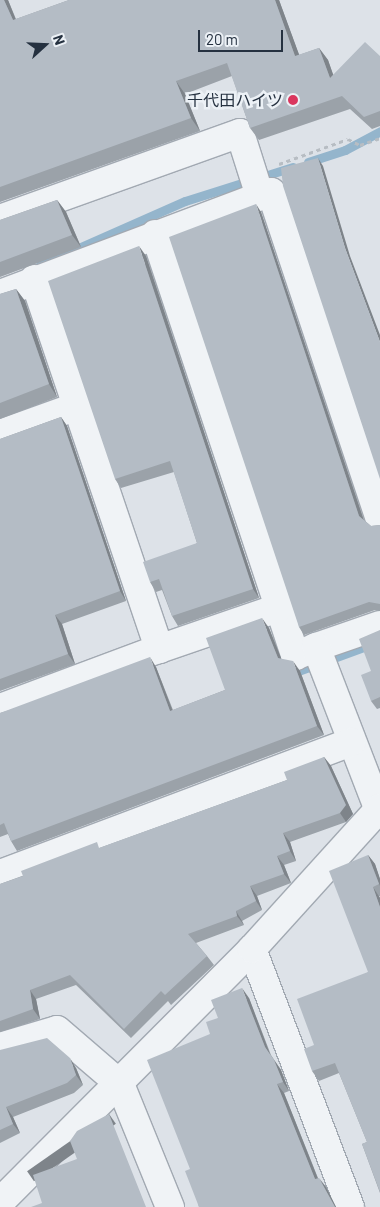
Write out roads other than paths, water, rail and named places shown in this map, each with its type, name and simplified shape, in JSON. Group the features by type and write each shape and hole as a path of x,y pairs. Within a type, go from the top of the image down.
{"street":[{"path":"0,219 240,133 256,185 271,192 380,519"},
{"path":"0,294 34,278 155,234 256,185"},
{"path":"155,234 295,656 380,625"},
{"path":"34,278 80,405 159,649"},
{"path":"0,434 80,405"},
{"path":"0,708 159,649 278,608"},
{"path":"0,1202 120,1084 252,949 380,810 351,742 316,648"},
{"path":"0,874 351,742"},
{"path":"252,949 350,1207"},
{"path":"0,1047 57,1030 120,1084 170,1207"}],"waterway":[{"path":"308,162 345,150 380,131"},
{"path":"40,265 185,201 293,167"},
{"path":"290,674 380,641"}],"place":[{"name":"千代田ハイツ","path":"293,100"}]}
